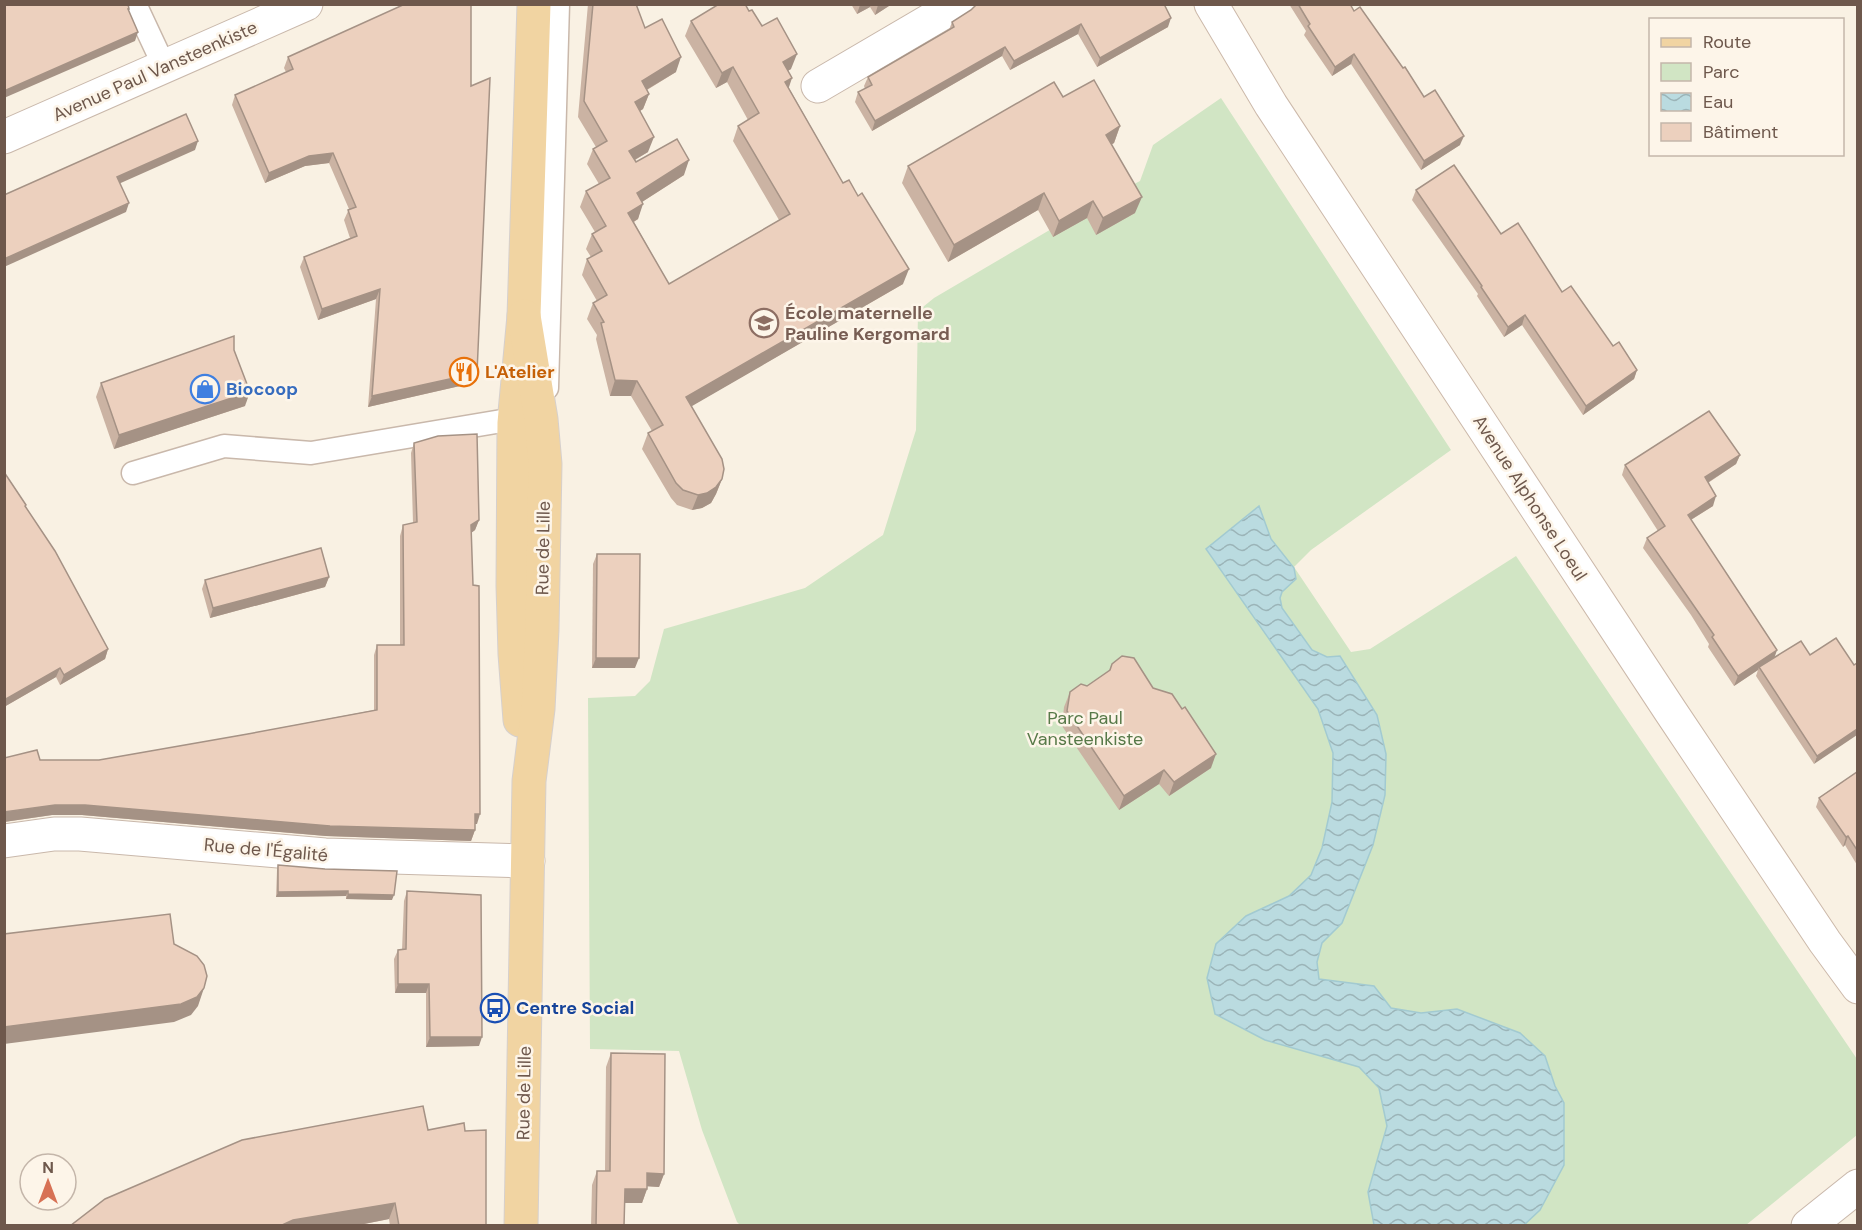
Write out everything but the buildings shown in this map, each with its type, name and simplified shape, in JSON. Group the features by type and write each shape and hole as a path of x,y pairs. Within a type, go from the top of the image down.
{"main road":[{"name":"Avenue Paul Vansteenkiste","path":"4,137 306,4"},
{"name":"Rue de Lille","path":"529,781 518,707 515,654 514,418 524,316 534,4"},
{"path":"818,86 958,4"},
{"name":"Avenue Alphonse Loeul","path":"1211,4 1271,105 1678,722 1857,987"},
{"name":"Rue de Lille","path":"521,1226 529,781 538,709 542,630 545,464 541,418 524,316"},
{"name":"Rue de l'Égalité","path":"4,841 46,834 80,834 325,855 528,861"},
{"path":"1808,1226 1857,1186"}],"lane":[{"path":"135,4 164,66"},
{"path":"545,464 558,4"},
{"path":"133,473 224,446 311,453 514,418"}],"green space":[{"name":"Parc Paul Vansteenkiste","path":"1221,98 1451,450 1311,550 1294,567 1351,652 1370,649 1516,556 1857,1059 1857,1135 1746,1225 740,1225 702,1130 679,1051 590,1049 588,698 635,696 650,681 664,629 805,588 883,535 916,430 918,311 934,298 1082,211 1140,181 1153,145"}],"water":[{"path":"1259,506 1271,539 1294,568 1296,579 1282,592 1280,598 1282,608 1312,650 1327,657 1340,656 1377,715 1386,754 1385,795 1373,845 1342,923 1322,943 1317,962 1319,979 1374,986 1391,1008 1421,1013 1457,1009 1520,1033 1545,1056 1555,1086 1564,1103 1564,1165 1540,1210 1524,1225 1374,1225 1368,1192 1387,1126 1379,1088 1359,1067 1265,1040 1215,1014 1207,978 1216,944 1246,916 1289,896 1311,875 1322,848 1332,802 1333,753 1318,709 1206,549"}],"place":[{"name":"École maternelle Pauline Kergomard","path":"764,323"},
{"name":"L'Atelier","path":"464,372"},
{"name":"Biocoop","path":"205,389"},
{"name":"Centre Social","path":"495,1008"}]}
